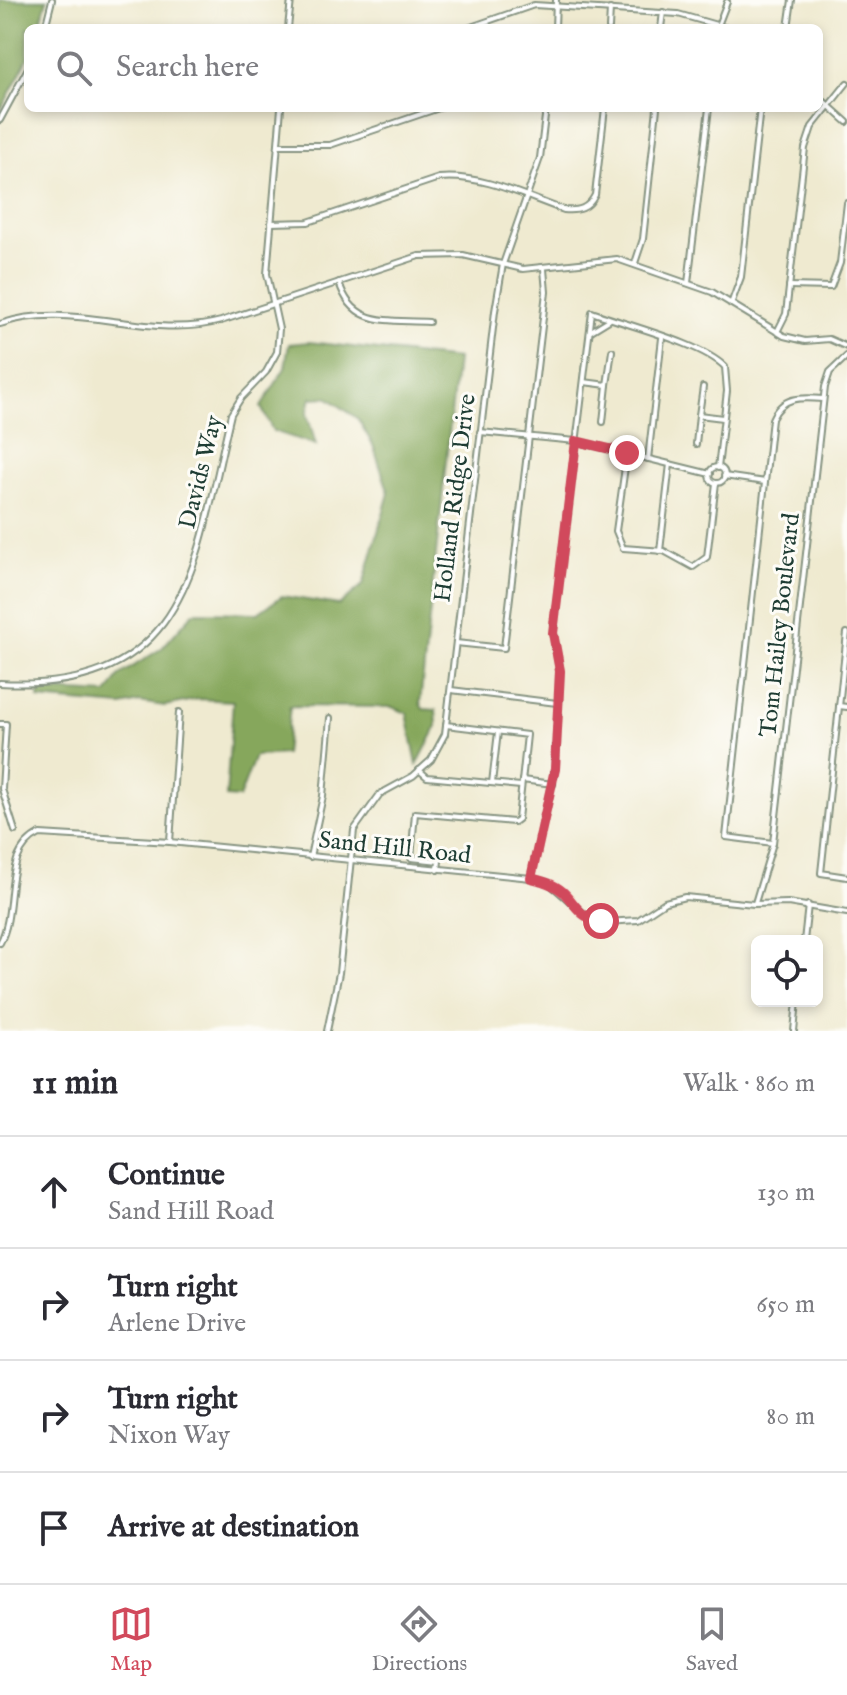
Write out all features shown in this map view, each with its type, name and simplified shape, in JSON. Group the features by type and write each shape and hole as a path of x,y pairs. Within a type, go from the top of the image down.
{"street":[{"path":"46,24 52,0"},
{"path":"288,24 291,0"},
{"path":"789,24 792,0"},
{"path":"719,24 727,2"},
{"path":"479,24 534,5 556,3 663,12 710,24"},
{"path":"555,24 556,3"},
{"path":"609,24 610,9"},
{"path":"662,24 663,12"},
{"path":"0,120 24,75"},
{"path":"777,332 786,314 805,148 812,127 831,107 847,83"},
{"path":"823,100 847,122"},
{"name":"Davids Way","path":"0,683 69,681 132,654 175,609 192,576 231,414 241,398 266,372 277,352 279,329 267,274 281,112"},
{"path":"278,145 330,145 427,112"},
{"name":"Holland Ridge Drive","path":"327,1031 339,973 354,830 380,794 431,760 446,725 503,264 540,158 546,112"},
{"path":"271,223 308,222 439,178 474,179 564,210 577,211 589,205 595,195 605,112"},
{"path":"635,264 643,239 657,112"},
{"path":"688,283 709,112"},
{"path":"731,304 741,277 760,112"},
{"path":"789,286 831,287 840,263 847,203"},
{"path":"0,324 33,315 53,315 190,328 274,304 405,260 435,254 463,255 544,269 597,259 635,264 688,283 777,332 805,341 829,339 847,347"},
{"path":"455,643 504,648 546,292 544,269"},
{"path":"339,282 345,302 355,313 373,318 429,322"},
{"path":"531,878 553,784 560,671 553,633 592,312 662,337 725,367 727,391 718,468 724,476 765,482"},
{"path":"591,331 610,319"},
{"path":"648,459 662,337"},
{"path":"603,422 612,351"},
{"name":"Tom Hailey Boulevard","path":"754,904 773,843 823,399 830,372 847,356"},
{"path":"584,382 607,385"},
{"path":"696,444 703,387"},
{"path":"773,843 726,837 765,482 776,410 792,398 823,399"},
{"path":"699,415 723,418"},
{"path":"480,432 576,441 627,453 710,474 716,483 707,557 702,564 693,567 660,551 623,548 616,531 627,453"},
{"path":"660,551 670,464"},
{"path":"710,474 718,468"},
{"path":"716,483 724,476"},
{"path":"847,633 821,873 847,877"},
{"path":"451,690 557,703"},
{"path":"839,706 847,707"},
{"path":"170,842 179,712"},
{"path":"310,857 323,796 330,718"},
{"path":"3,724 2,789 15,831"},
{"path":"438,870 439,861 411,858 415,813 514,822 518,819 527,735 446,725"},
{"path":"492,783 498,732"},
{"path":"419,770 427,777 553,784"},
{"name":"Sand Hill Road","path":"0,943 9,917 14,859 21,844 40,834 170,842 531,878 549,883 591,920 606,922 638,920 665,902 685,897 754,904 808,905 847,913"},
{"path":"805,935 808,905"},
{"path":"794,1031 796,1007"}],"green space":[{"path":"0,0 47,0 40,24 24,24 24,66 0,112"},
{"path":"309,342 457,359 420,703 423,709 436,710 437,726 417,765 407,713 392,707 290,706 285,754 255,756 239,798 226,797 233,701 198,699 165,706 139,702 122,706 39,699 40,690 107,694 120,675 162,648 194,612 258,613 282,596 339,605 363,585 389,493 373,445 358,419 327,397 311,398 307,414 316,445 273,431 261,407 285,368 289,344"}],"route":[{"path":"601,921 591,920 577,911 566,894 549,883 531,878 555,769 560,671 553,633 576,441 627,453"}]}
